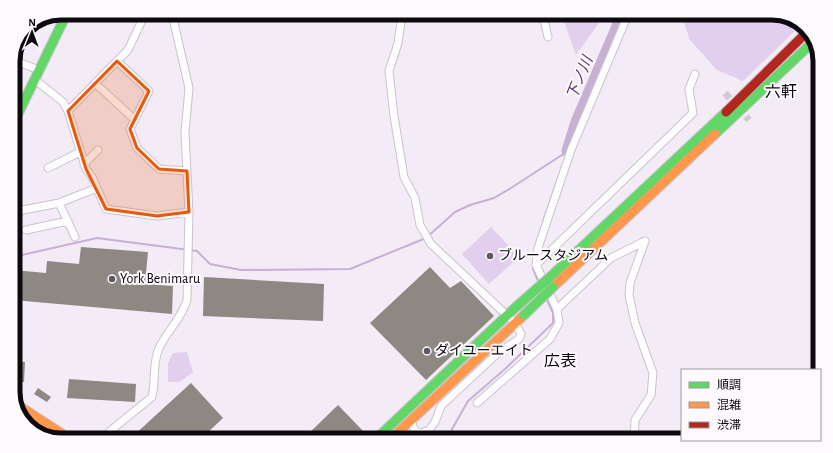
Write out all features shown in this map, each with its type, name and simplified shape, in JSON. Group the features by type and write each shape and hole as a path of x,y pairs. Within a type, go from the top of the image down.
{"main road":[{"path":"20,100 39,70 64,20"},
{"path":"382,433 732,106 804,35"},
{"path":"398,433 810,44"},
{"path":"24,409 61,433"}],"street":[{"path":"68,111 128,50 142,20"},
{"path":"108,433 152,398 156,356 166,335 185,309 187,300 189,212 185,133 189,88 173,20"},
{"path":"401,20 398,43 389,71 394,116 404,177 415,198 420,225 431,244 507,315 515,323 521,334 519,340 499,352 441,406 435,422 429,430 422,433 416,432 412,425 413,420"},
{"path":"543,20 548,37"},
{"path":"477,403 550,339 559,323 557,309 536,265 538,248 570,150 625,20"},
{"path":"117,61 149,91 130,129 137,148 159,168 187,171"},
{"path":"20,63 39,70"},
{"path":"536,265 693,113 689,89 695,74"},
{"path":"34,79 63,102 68,111 84,164 106,209 157,216 189,212"},
{"path":"95,83 135,120"},
{"path":"84,164 98,150"},
{"path":"48,168 80,152"},
{"path":"20,211 59,203 97,188"},
{"path":"59,203 75,237"},
{"path":"26,230 68,221"},
{"path":"557,309 612,258 645,241 630,283 629,295 635,323 653,373 652,395 634,420 634,433"}],"highlighted area":[{"path":"117,61 149,91 130,129 137,148 159,169 187,171 189,212 157,216 106,209 86,169 68,111"}],"shaded area":[{"path":"563,20 600,20 599,23 576,55"},
{"path":"683,20 777,20 790,24 797,29 743,81 717,70 690,40"},
{"name":"ブルースタジアム","path":"491,227 519,257 489,284 462,254"},
{"path":"187,352 193,372 180,382 168,382 168,363 173,353"}],"building":[{"path":"81,247 148,252 145,284 173,286 172,314 20,301 20,271 46,273 47,261 79,264"},
{"name":"ダイユーエイト","path":"430,267 450,288 461,281 494,316 426,380 370,323"},
{"path":"204,277 324,284 323,321 203,316"},
{"path":"20,362 25,362 24,382 20,382"},
{"path":"69,379 136,384 135,402 67,398"},
{"path":"191,383 223,418 207,433 136,433"},
{"path":"38,388 51,397 47,402 34,394"},
{"path":"338,405 364,432 363,433 309,433"}],"waterway":[{"name":"下ノ川","path":"568,151 577,122 621,20"},
{"path":"20,255 97,238 197,251 210,264 241,270 350,269 426,238 455,212 470,205 494,198 568,151"},
{"path":"543,221 560,173"},
{"path":"533,264 533,269 539,283"},
{"path":"450,433 468,401 505,369 553,323 553,313 546,298"}],"tunnel":[{"path":"725,93 749,120"}],"traffic: fast":[{"path":"20,110 64,20"},
{"path":"715,134 810,45"},
{"path":"549,278 726,112"},
{"path":"516,307 549,278"},
{"path":"524,315 553,287"},
{"path":"382,433 516,307"}],"traffic: slow":[{"path":"553,287 715,134"},
{"path":"397,433 524,315"},
{"path":"24,409 61,433"}],"traffic: jam":[{"path":"726,112 804,35"}],"place":[{"name":"ブルースタジアム","path":"490,256"},
{"name":"York Benimaru","path":"112,279"},
{"name":"ダイユーエイト","path":"427,351"}],"district":[{"name":"六軒","path":"781,92"},
{"name":"広表","path":"560,361"}]}
